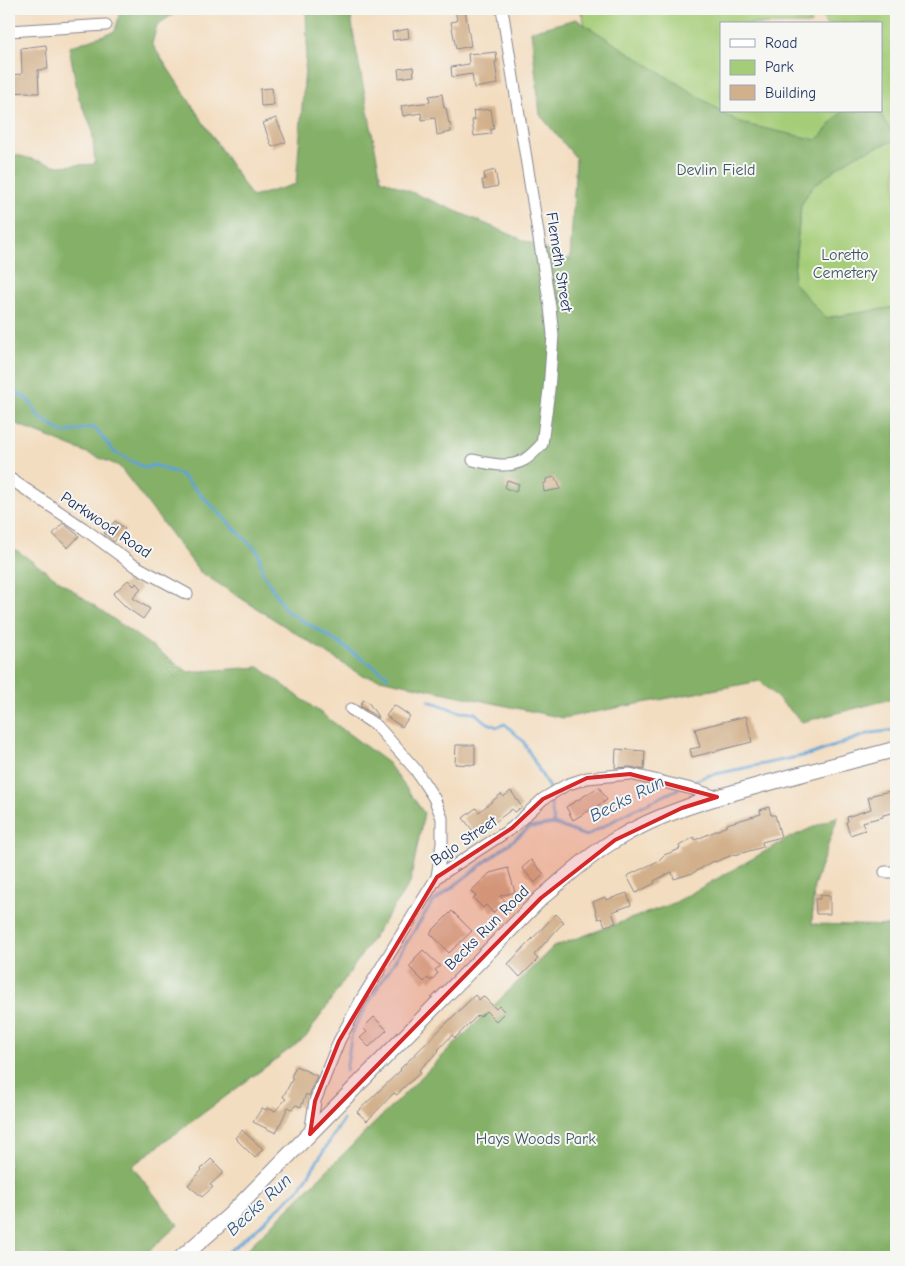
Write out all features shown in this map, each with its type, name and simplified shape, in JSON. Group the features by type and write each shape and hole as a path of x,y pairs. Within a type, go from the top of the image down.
{"main road":[{"name":"Becks Run Road","path":"182,1257 228,1216 310,1134 540,898 585,860 615,840 682,808 896,749"}],"street":[{"name":"Flemeth Street","path":"473,460 494,465 512,464 526,460 542,444 549,390 553,335 549,298 502,9"},
{"path":"9,31 106,25"},
{"name":"Parkwood Road","path":"9,478 132,564 187,594"},
{"path":"351,709 376,726 415,769 434,798 442,818 442,843 438,877"},
{"name":"Bajo Street","path":"310,1134 315,1101 339,1041 361,1000 438,877 512,828 543,799 566,785 587,778 630,774 717,797"}],"highlighted area":[{"path":"630,774 717,797 682,808 615,840 541,898 310,1134 315,1101 339,1041 437,877 512,828 543,799 587,778"}],"green space":[{"path":"121,9 181,9 157,25 152,44 252,197 296,184 307,44 306,9 350,9 381,179 570,260 576,158 540,115 531,31 576,19 740,123 817,140 841,112 880,112 896,140 857,155 841,165 812,187 801,205 793,282 826,318 896,307 896,698 802,722 760,681 563,718 361,675 200,572 119,466 9,421 9,153 58,166 95,164 92,128 79,99 69,47 115,31"},
{"name":"Devlin Field","path":"580,9 804,9 811,22 720,22 720,112 858,112 895,140 880,112 882,112 882,22 826,22 818,9 896,9 896,307 826,318 793,282 801,205 812,187 826,176 641,194"},
{"path":"9,545 188,672 259,667 388,763 424,813 410,883 306,1037 132,1166 178,1225 142,1257 9,1257"},
{"name":"Hays Woods Park","path":"838,816 814,886 812,924 896,926 896,1257 239,1257 553,947 674,903 789,838"}],"building":[{"path":"455,9 465,9 471,46 456,49 451,22 457,21"},
{"path":"408,29 409,38 393,40 392,32"},
{"path":"46,45 48,69 38,70 39,93 9,93 9,75 22,74 21,48"},
{"path":"496,52 497,62 495,62 498,84 474,88 472,74 452,77 451,67 469,64 468,54"},
{"path":"413,67 414,76 399,78 398,69"},
{"path":"272,88 274,105 261,106 260,89"},
{"path":"442,94 451,132 437,135 435,118 422,120 421,113 403,116 401,106 430,102 429,96"},
{"path":"491,109 494,129 491,129 491,134 474,136 472,120 475,120 473,111"},
{"path":"276,118 286,142 272,147 263,123"},
{"path":"495,170 498,186 484,189 482,180 485,180 484,173"},
{"path":"555,477 560,489 544,492 543,484 546,483 546,479"},
{"path":"507,480 519,484 516,492 505,488"},
{"path":"115,521 125,529 114,542 104,533"},
{"path":"63,523 79,536 68,548 53,534"},
{"path":"128,580 134,586 136,583 141,589 133,598 150,609 143,619 127,608 113,594"},
{"path":"363,700 368,702 379,718 360,706"},
{"path":"394,705 410,716 402,727 386,716"},
{"path":"746,716 752,742 692,757 690,749 700,747 695,729"},
{"path":"456,745 475,745 475,765 455,764"},
{"path":"616,749 645,751 644,770 630,767 615,768"},
{"path":"599,787 607,800 573,820 566,807"},
{"path":"895,790 896,812 862,822 865,830 850,835 846,822 848,821 847,817 871,809 868,797"},
{"path":"511,791 522,807 515,812 512,809 477,836 463,818 476,808 479,812 501,794 503,797"},
{"path":"769,807 771,815 775,815 781,837 762,842 763,847 714,861 693,873 674,879 672,872 636,893 627,876 658,861 664,855 680,849 679,846 694,837 695,840 727,826 727,824 761,814 760,810"},
{"path":"531,860 544,874 535,883 522,868"},
{"path":"508,868 515,892 500,896 505,901 493,913 486,905 483,908 473,898 476,896 471,891 490,873"},
{"path":"627,893 631,905 612,912 616,923 605,926 602,918 598,919 593,902 605,897 606,900"},
{"path":"820,895 830,896 830,914 816,914 815,899 820,899"},
{"path":"452,911 472,931 449,953 430,933"},
{"path":"556,914 564,922 534,955 538,959 520,977 508,964"},
{"path":"423,950 440,966 435,970 438,973 431,981 428,978 424,982 409,967"},
{"path":"475,995 479,1000 483,996 496,1009 499,1006 505,1012 496,1021 486,1011 480,1017 478,1015 455,1038 452,1035 439,1051 419,1070 421,1072 397,1095 394,1093 367,1121 357,1112 401,1070"},
{"path":"374,1017 387,1030 369,1047 360,1038 367,1032 363,1028"},
{"path":"296,1066 317,1076 309,1096 306,1094 301,1107 296,1105 292,1109 288,1107 276,1133 253,1122 262,1108 275,1111 286,1099 283,1097 293,1078 291,1077"},
{"path":"242,1130 263,1149 255,1158 235,1138"},
{"path":"211,1159 224,1172 210,1185 213,1187 202,1197 188,1185"}],"waterway":[{"path":"9,390 20,394 30,402 39,417 63,433 94,427 114,452 145,468 154,465 181,475 258,552 263,573 286,611 327,635 388,676"},
{"path":"429,701 460,712 475,713 484,721 497,727 505,724 523,741 549,791"},
{"name":"Becks Run","path":"688,784 706,776 812,754 871,733 896,730"},
{"name":"Becks Run","path":"346,1071 352,1032 380,984 432,903 529,828 554,824 586,836 629,812 678,789"},
{"path":"550,798 554,824"},
{"name":"Becks Run","path":"222,1257 254,1231 301,1187 343,1120"}],"park label":[{"name":"Loretto Cemetery","path":"845,264"}]}
